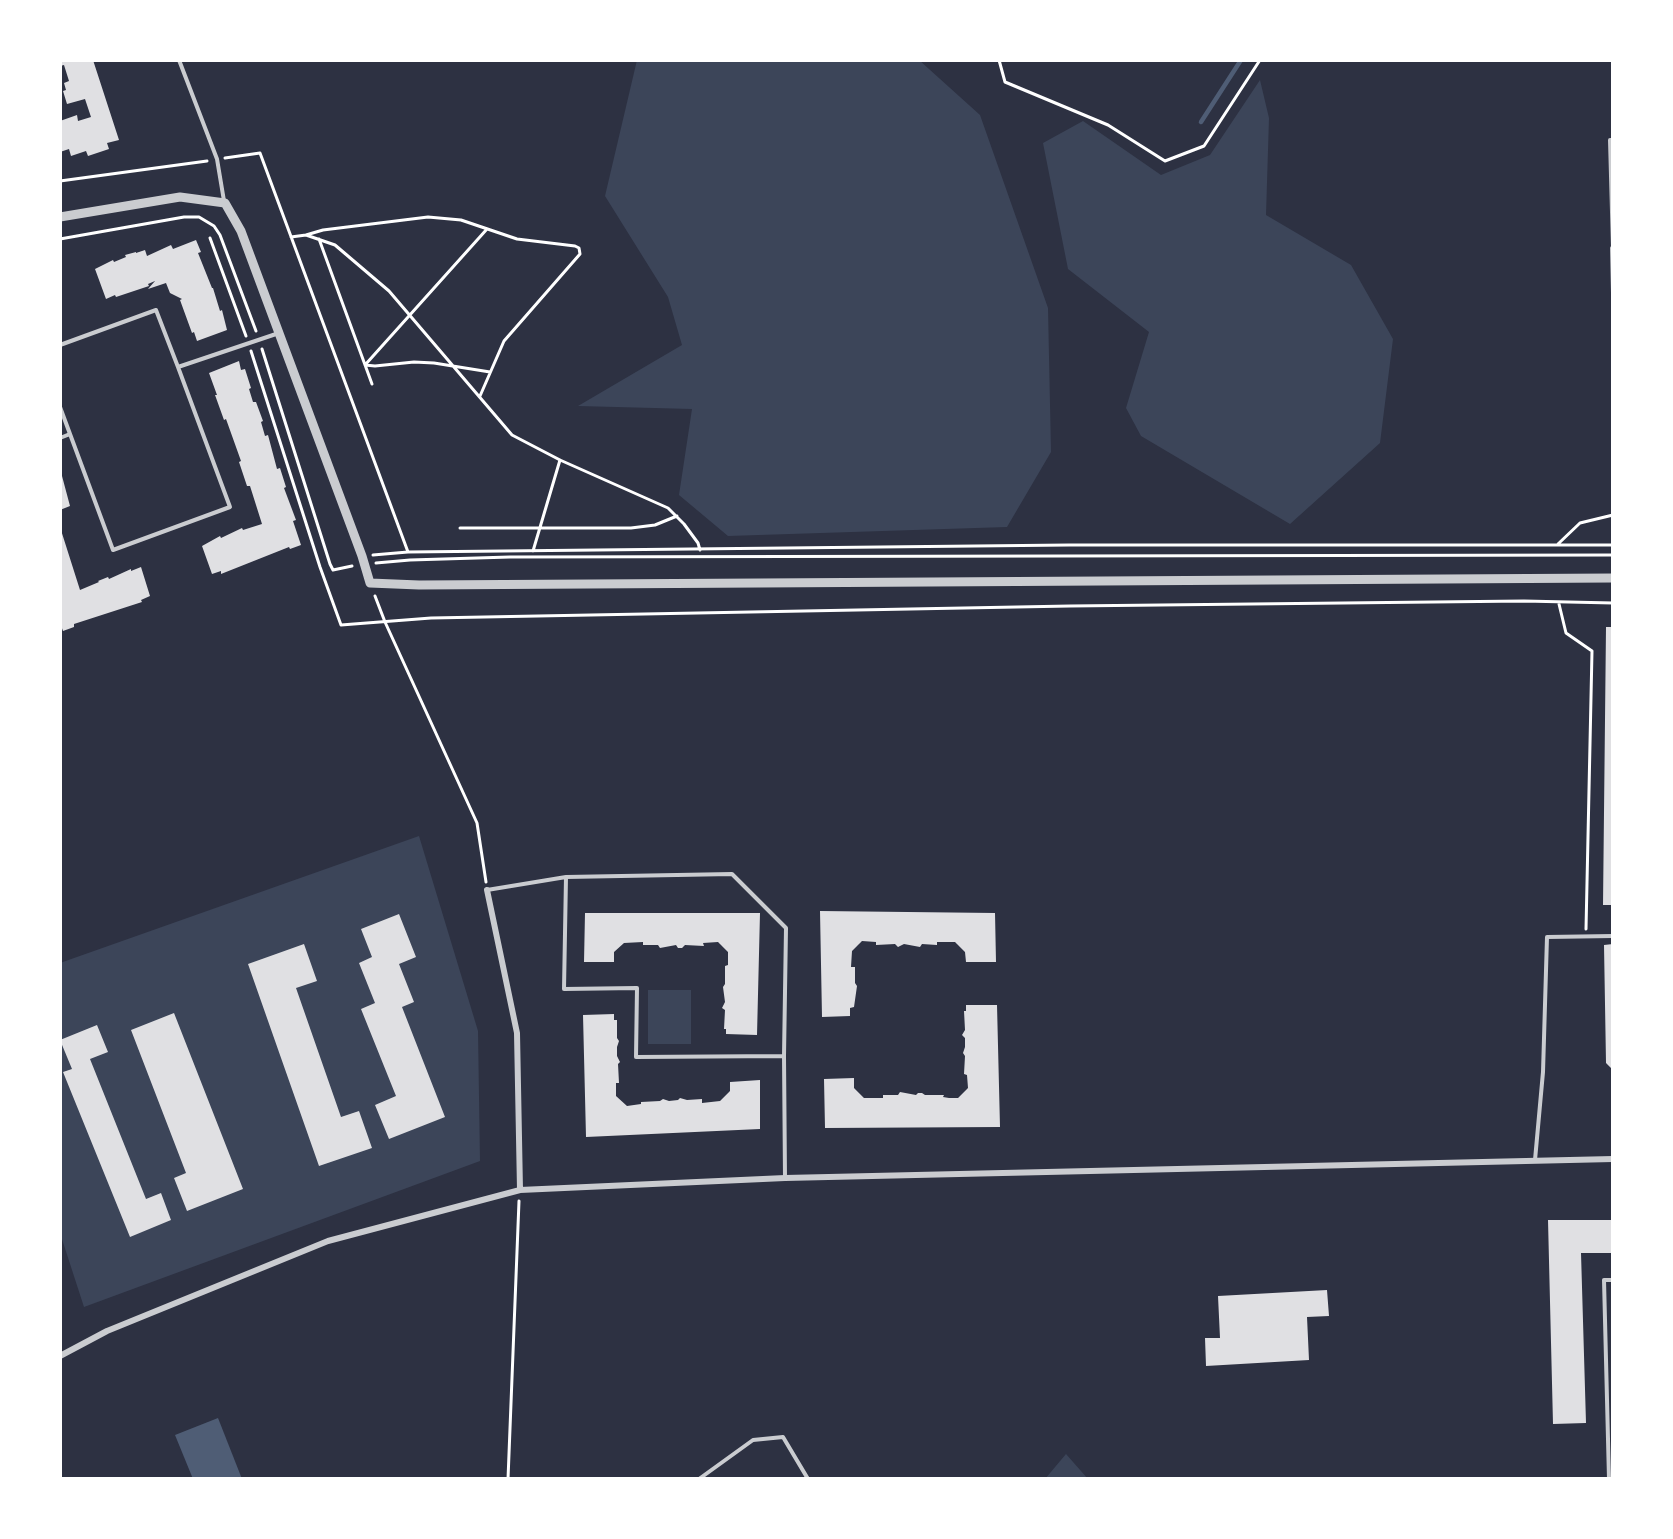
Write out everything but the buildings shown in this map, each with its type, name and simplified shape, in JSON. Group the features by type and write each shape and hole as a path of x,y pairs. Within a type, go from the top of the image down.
{"street":[{"path":"60,217 180,196 225,203 241,231 280,332 370,583 419,585 1613,578"},
{"path":"487,890 517,1034 520,1190"},
{"path":"60,1356 107,1331 328,1241 520,1190 785,1178 1613,1159"}],"lane":[{"path":"179,60 217,159 225,203"},
{"path":"1613,140 1610,140 1613,293"},
{"path":"60,345 156,310 230,507 113,550 60,407"},
{"path":"178,368 280,332"},
{"path":"60,438 70,434"},
{"path":"487,890 566,877 732,874 786,928 785,1178"},
{"path":"566,877 564,989 637,988 636,1057 784,1056"},
{"path":"1535,1160 1543,1072 1547,937 1613,936"},
{"path":"1608,1479 1604,1280 1613,1280"},
{"path":"1607,1414 1613,1414"},
{"path":"699,1479 753,1440 783,1437 808,1479"}],"path":[{"path":"999,60 1005,82 1108,125 1165,161 1204,146 1260,60"},
{"path":"291,237 323,230 428,217 461,220 528,241 579,248 580,252 504,341 480,396"},
{"path":"365,364 487,229"},
{"path":"306,235 341,249 389,291 512,435 560,460 658,503 677,516 694,537 700,550"},
{"path":"210,238 249,343 326,585 341,625 442,618 1058,606 1524,601 1559,604 1613,603"},
{"path":"319,239 372,384"},
{"path":"365,364 375,366 414,362 454,365 490,372"},
{"path":"532,551 560,460"},
{"path":"1557,544 1580,523 1613,515"},
{"path":"460,528 631,528 655,525 677,516"},
{"path":"333,570 363,560 408,552 1069,545 1613,545"},
{"path":"363,560 510,557 1613,555"},
{"path":"370,583 385,622 477,823 487,890"},
{"path":"1559,604 1566,633 1592,651 1586,936"},
{"path":"508,1479 520,1190"}],"shaded area":[{"path":"637,60 919,60 980,115 1048,308 1051,452 1007,527 728,536 679,495 692,409 578,406 682,345 668,297 605,196"},
{"path":"1260,80 1269,118 1266,215 1351,265 1393,339 1380,443 1290,524 1141,436 1126,408 1149,332 1068,269 1043,143 1083,121 1161,175 1210,155"},
{"path":"419,836 478,1031 480,1161 84,1307 60,1233 60,963"},
{"path":"648,990 691,990 691,1044 648,1044"},
{"path":"218,1418 242,1479 193,1479 175,1435"},
{"path":"1066,1454 1088,1479 1045,1479"}],"waterway":[{"path":"1201,122 1241,60"}]}
